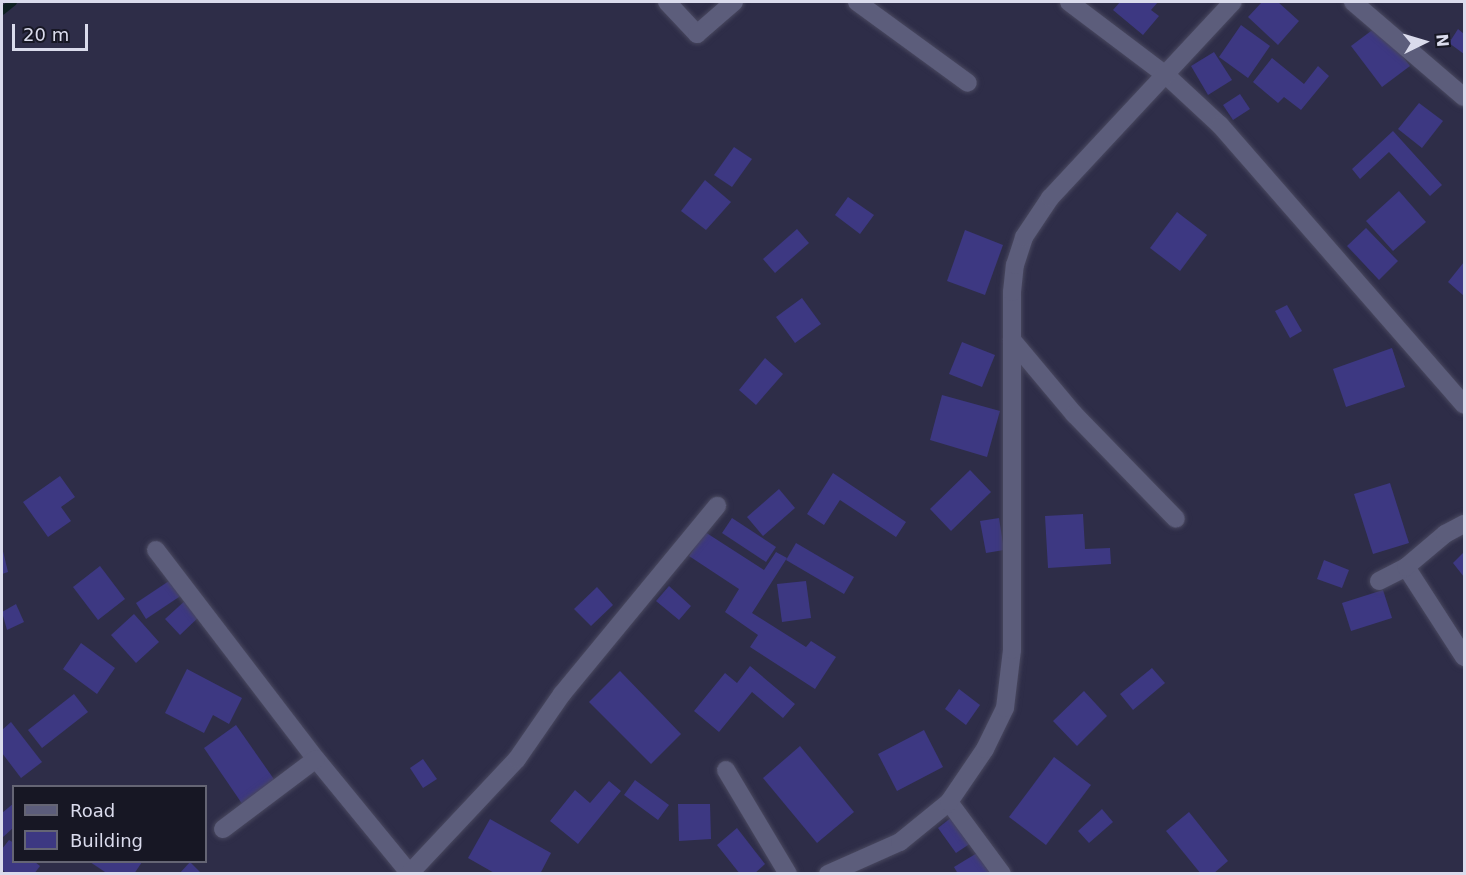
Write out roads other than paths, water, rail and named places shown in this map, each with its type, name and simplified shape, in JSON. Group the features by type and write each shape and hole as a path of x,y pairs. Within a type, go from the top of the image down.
{"street":[{"path":"667,2 697,34 734,2"},
{"path":"857,2 968,83"},
{"path":"1069,2 1167,76 1227,133 1464,405"},
{"path":"828,873 900,842 949,802 985,749 1006,696 1012,650 1014,265 1024,237 1050,198 1167,76 1233,2"},
{"path":"1353,2 1464,97"},
{"path":"1012,340 1074,414 1176,519"},
{"path":"156,550 316,759 410,873 517,759 562,694 717,506"},
{"path":"1379,581 1406,567 1445,534 1464,524"},
{"path":"1406,567 1464,657"},
{"path":"224,829 316,759"},
{"path":"726,770 789,873"},
{"path":"949,802 1002,873"}],"waterway":[{"path":"2,11 13,2"}]}
